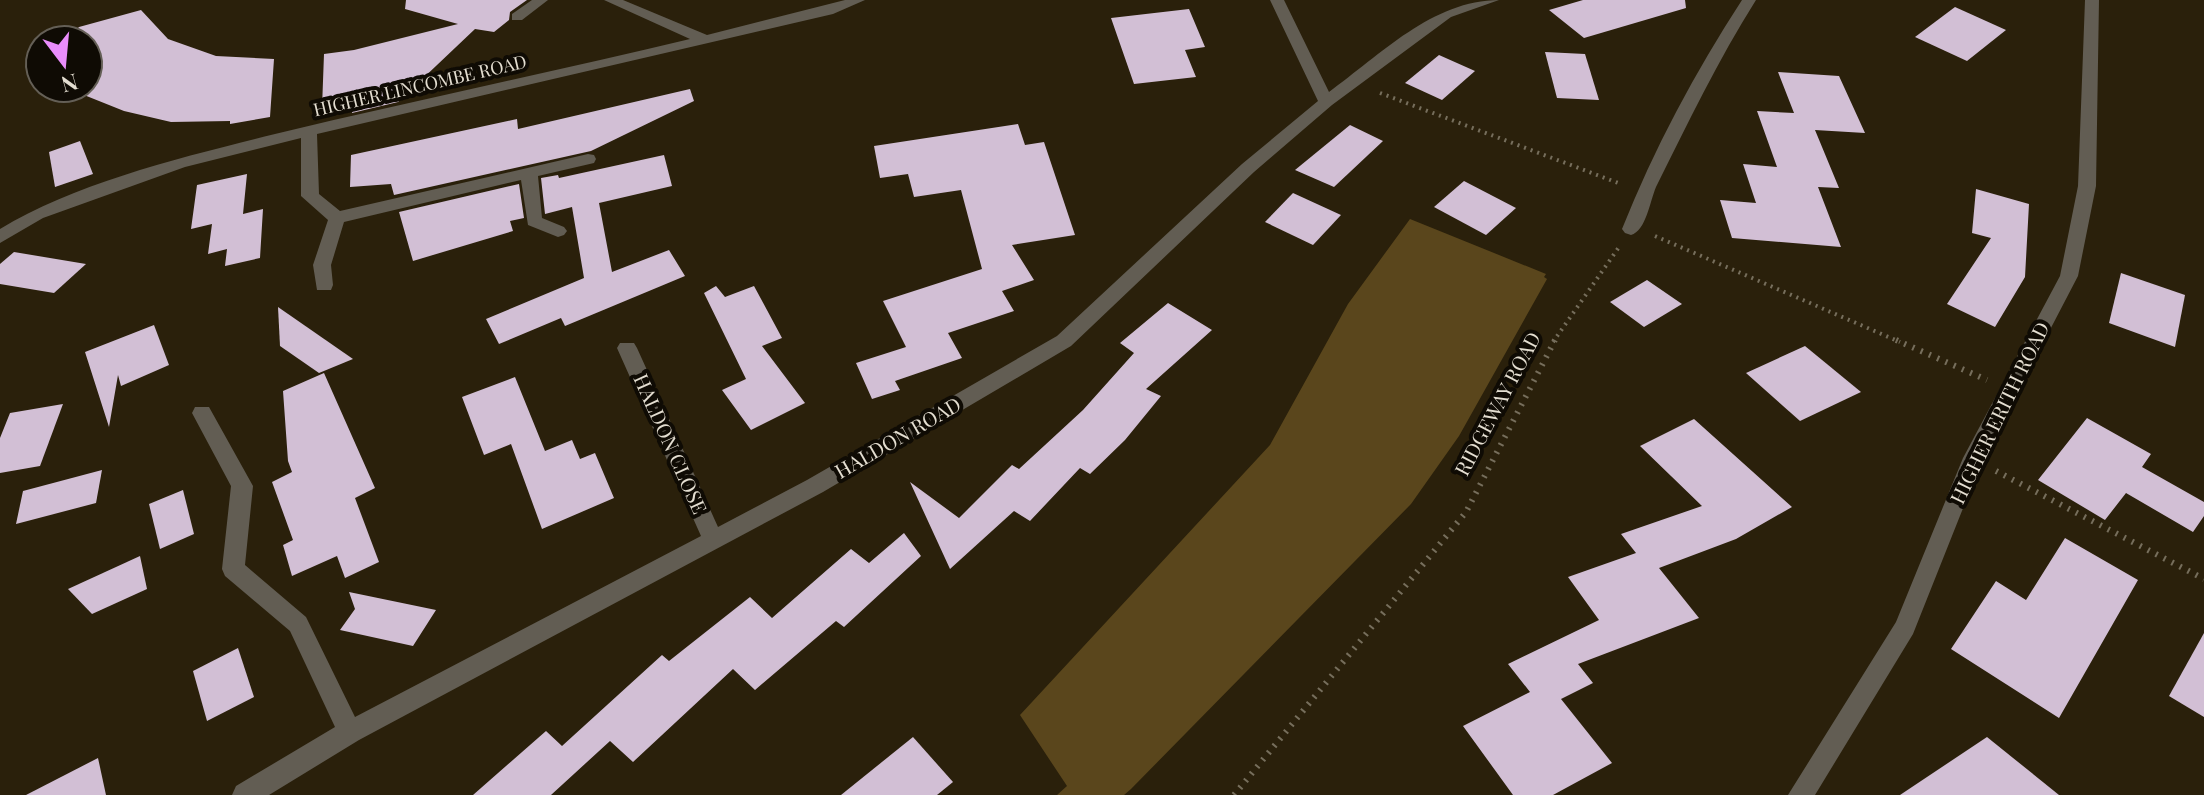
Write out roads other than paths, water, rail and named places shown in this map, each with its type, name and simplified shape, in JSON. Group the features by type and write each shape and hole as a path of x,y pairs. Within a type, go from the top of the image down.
{"street":[{"path":"517,17 541,0"},
{"path":"611,0 705,40"},
{"name":"HIGHER LINCOMBE ROAD","path":"0,237 37,214 180,163 833,10 858,0"},
{"path":"1277,0 1326,102"},
{"name":"HALDON ROAD","path":"245,795 350,732 917,429 1064,341 1248,168 1326,102 1446,14 1492,0"},
{"path":"1631,229 1645,193 1714,55 1749,0"},
{"name":"HIGHER ERITH ROAD","path":"1801,795 1905,627 1973,458 2069,276 2087,186 2092,0"},
{"path":"309,131 310,196 337,218"},
{"path":"337,218 588,159"},
{"path":"529,175 534,221 558,231"},
{"path":"324,285 322,265 337,218"},
{"name":"HALDON CLOSE","path":"627,348 713,539"},
{"path":"202,413 242,486 233,569 298,624 350,732"}]}
